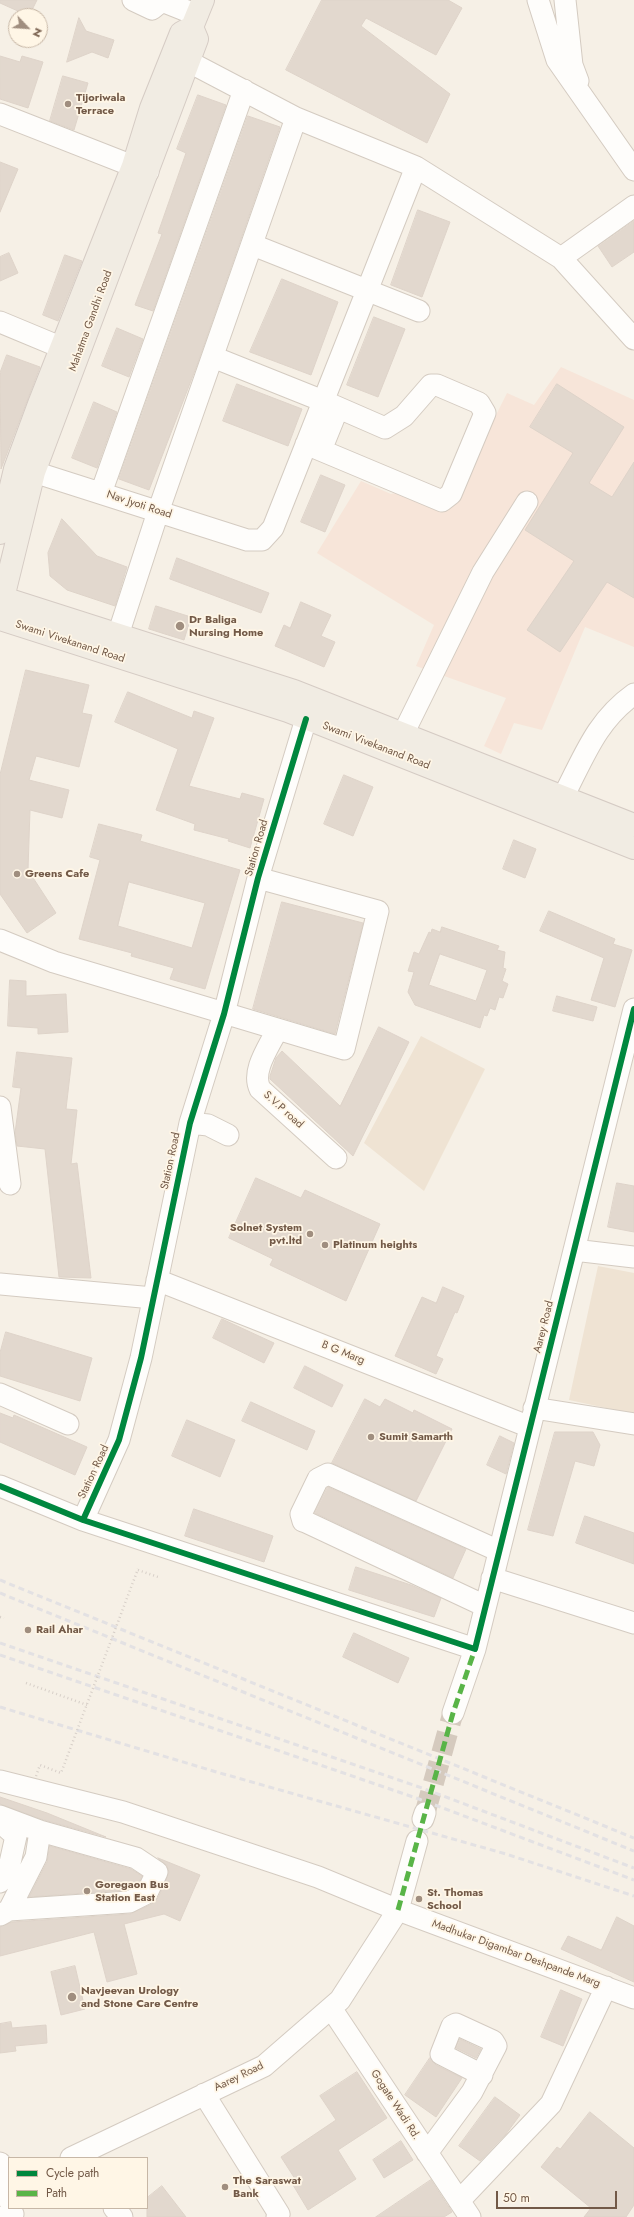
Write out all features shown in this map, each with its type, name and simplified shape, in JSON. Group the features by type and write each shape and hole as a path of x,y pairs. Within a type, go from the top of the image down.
{"main road":[{"name":"Mahatma Gandhi Road","path":"0,532 25,471 140,169 151,108 181,57 181,33 197,14"},
{"name":"Mahatma Gandhi Road","path":"1,612 25,471"},
{"name":"Swami Vivekanand Road","path":"1,612 118,635 294,691 634,825"},
{"name":"Swami Vivekanand Road","path":"1,612 288,711 634,848"}],"street":[{"path":"133,0 152,9 162,1 197,14"},
{"path":"538,0 557,60 634,170"},
{"path":"565,0 572,65 576,78 634,162"},
{"path":"181,57 296,118 416,167 561,258 634,339"},
{"path":"101,493 244,90"},
{"path":"0,114 140,169"},
{"path":"118,635 158,512 253,245 296,118"},
{"path":"213,358 330,404 385,428 404,416 431,385 437,385 479,403 485,413 451,494 442,501 313,447 330,404 366,291 416,167"},
{"path":"561,258 634,206"},
{"path":"253,245 419,311"},
{"path":"0,322 70,351"},
{"name":"Nav Jyoti Road","path":"25,471 101,493 247,540 262,540 274,528 313,447"},
{"path":"403,734 483,572 527,502"},
{"path":"563,797 598,729 617,706 634,694"},
{"name":"Station Road","path":"83,1520 119,1440 141,1358 190,1123 224,1014 258,878 306,719"},
{"path":"0,940 54,962 344,1049 378,911 258,878"},
{"name":"Aarey Road","path":"453,1713 474,1649 499,1552 634,1009"},
{"name":"S.V.P road","path":"277,1030 259,1069 256,1082 260,1089 336,1158"},
{"path":"0,1107 10,1184"},
{"path":"190,1123 208,1125 228,1135"},
{"path":"574,1250 634,1257"},
{"name":"B G Marg","path":"0,1284 155,1289 532,1417 634,1424"},
{"path":"0,1394 68,1424"},
{"path":"485,1606 306,1522 303,1520 301,1514 318,1478 328,1474 499,1552"},
{"path":"0,1486 83,1520 474,1649"},
{"path":"492,1578 634,1623"},
{"name":"Madhukar Digambar Deshpande Marg","path":"0,1781 124,1812 318,1877 398,1910 634,1998"},
{"path":"0,1816 40,1830 136,1858 157,1872 148,1893 129,1902 4,1913"},
{"path":"0,1822 16,1836 8,1872 0,1882"},
{"path":"4,1913 36,1857 40,1830"},
{"name":"Aarey Road","path":"73,2157 264,2066 340,2000 398,1910 417,1840"},
{"path":"465,2209 551,2104 606,1987"},
{"name":"Gogate Wadi Rd.","path":"331,2008 465,2209"},
{"path":"427,2153 472,2092 482,2075"},
{"path":"204,2094 279,2216"},
{"path":"0,2163 8,2198"},
{"path":"115,2209 122,2217"}],"path":[{"path":"36,1776 40,1765 61,1773 138,1570 158,1577"},
{"path":"0,1617 4,1618"},
{"path":"26,1683 87,1705"}],"shaded area":[{"path":"561,367 634,400 634,647 585,627 542,730 514,723 501,754 484,746 506,698 416,666 434,625 317,553 361,481 391,494 400,492 448,511 507,393 534,405"},
{"path":"421,1036 485,1069 424,1191 364,1143"},
{"path":"598,1266 634,1273 634,1414 569,1400"}],"building":[{"path":"0,0 37,0 33,8 11,8 0,3"},
{"path":"322,0 448,0 462,8 436,55 366,18 361,26 450,94 427,143 286,70"},
{"path":"79,18 86,31 114,40 108,58 92,52 67,62"},
{"path":"0,56 20,62 22,56 43,62 28,108 0,99"},
{"name":"Tijoriwala Terrace","path":"63,76 88,83 74,130 50,121"},
{"path":"198,95 226,105 153,311 135,305 162,234 158,233 186,153 177,149"},
{"path":"248,116 280,127 197,365 149,490 119,479"},
{"path":"0,162 18,169 0,212"},
{"path":"418,210 450,222 422,297 391,285"},
{"path":"634,221 634,252 612,267 598,246"},
{"path":"9,253 18,273 0,281 0,257"},
{"path":"65,255 82,261 58,321 43,315"},
{"path":"282,279 338,302 311,375 250,352"},
{"path":"374,317 405,329 378,397 347,385"},
{"path":"117,328 143,339 129,377 102,366"},
{"path":"7,355 40,367 1,469 0,373"},
{"path":"237,384 302,409 288,446 223,421"},
{"path":"557,384 624,427 589,483 612,497 634,462 634,598 607,582 560,652 527,630 574,561 525,530 573,453 530,427"},
{"path":"94,402 117,412 97,468 72,458"},
{"path":"321,475 345,485 325,532 301,522"},
{"path":"62,519 97,556 127,567 115,606 67,590 50,576 48,553"},
{"path":"177,558 269,593 261,613 170,579"},
{"path":"301,602 331,615 321,636 335,642 324,667 275,646 284,625 290,628"},
{"path":"156,606 191,617 184,640 149,629"},
{"path":"26,670 89,685 82,713 92,715 79,767 36,756 29,780 69,790 62,818 30,810 28,870 56,913 27,933 0,894 0,775"},
{"path":"128,692 192,718 194,711 214,718 189,786 240,799 242,793 264,799 250,848 228,841 229,839 194,830 195,824 156,810 178,749 115,722"},
{"path":"344,775 373,787 353,836 324,824"},
{"path":"99,824 142,835 140,841 240,870 205,989 170,979 174,968 131,956 132,953 79,939 100,860 90,857","holes":["129,882 205,903 192,948 118,926"]},
{"path":"514,840 536,849 525,878 503,869"},
{"path":"282,902 363,923 335,1034 253,1009"},
{"path":"549,911 615,939 613,944 632,950 615,1007 591,1000 604,958 540,931"},
{"path":"442,927 499,946 497,950 505,952 503,968 506,969 502,981 508,984 503,998 499,997 495,1010 490,1008 487,1016 484,1015 480,1028 415,1005 408,992 414,972 408,971 414,952 419,954 429,932 431,933 432,929 440,932","holes":["440,954 487,970 476,1001 429,985"]},
{"path":"10,980 26,981 26,996 66,994 68,1032 38,1034 38,1028 8,1026"},
{"path":"557,996 597,1007 593,1021 553,1011"},
{"path":"379,1027 409,1042 353,1156 270,1079 270,1076 276,1058 282,1051 340,1106"},
{"path":"17,1052 72,1058 66,1109 77,1110 71,1164 77,1163 91,1278 59,1277 45,1149 17,1146 15,1133 21,1088 13,1087"},
{"name":"Platinum heights","path":"256,1178 301,1198 305,1190 380,1224 346,1301 270,1265 273,1259 229,1238"},
{"path":"617,1183 634,1186 634,1232 608,1227"},
{"path":"443,1287 464,1296 457,1313 455,1312 436,1356 443,1359 436,1374 395,1356 422,1297 436,1303"},
{"path":"222,1319 274,1343 264,1363 213,1338"},
{"path":"6,1332 92,1358 80,1401 0,1376 0,1353"},
{"path":"305,1366 343,1385 332,1407 294,1388"},
{"path":"365,1399 380,1407 385,1399 413,1413 414,1410 452,1429 416,1501 332,1463"},
{"path":"251,1402 315,1431 307,1450 242,1421"},
{"path":"0,1413 13,1418 14,1415 87,1447 75,1475 0,1442"},
{"path":"187,1420 235,1440 220,1477 172,1456"},
{"path":"555,1432 593,1432 600,1445 594,1466 575,1461 553,1536 528,1530"},
{"path":"500,1436 514,1443 506,1474 487,1465"},
{"path":"328,1487 466,1549 453,1578 315,1513"},
{"path":"194,1509 273,1536 264,1562 185,1536"},
{"path":"585,1516 634,1533 634,1564 576,1543"},
{"path":"356,1567 411,1585 441,1598 434,1617 349,1590"},
{"path":"354,1633 409,1658 398,1683 343,1657"},
{"path":"0,1797 47,1813 106,1837 44,1820 0,1804"},
{"path":"50,1846 131,1869 142,1876 138,1884 126,1890 29,1897 47,1862"},
{"path":"158,1858 200,1875 180,1921 164,1914 124,1924 137,1974 107,1982 94,1932 0,1956 0,1927 12,1922 130,1914 152,1904 158,1898 169,1872 167,1866"},
{"path":"617,1917 634,1926 634,1982 561,1949 568,1936 601,1950"},
{"path":"75,1966 85,2009 61,2015 51,1972"},
{"path":"561,1990 582,1999 563,2046 541,2037"},
{"path":"11,2022 12,2028 46,2025 47,2043 15,2046 16,2051 0,2053 0,2024"},
{"path":"460,2039 481,2049 476,2058 456,2048"},
{"path":"430,2058 436,2065 462,2078 436,2117 405,2095"},
{"path":"357,2072 387,2118 338,2150 356,2179 308,2210 293,2185 297,2182 281,2157 336,2120 320,2096"},
{"path":"495,2097 520,2115 506,2134 480,2161 459,2146"},
{"path":"590,2112 634,2148 634,2205 626,2217 584,2217 591,2208 541,2167 557,2147 560,2149"},
{"path":"401,2141 413,2160 384,2178 373,2160"},
{"path":"431,2180 452,2212 444,2217 376,2217"},
{"path":"162,2186 186,2217 147,2217 148,2197"}],"tunnel":[{"path":"425,1813 453,1713"}],"railway":[{"path":"0,1580 634,1838"},
{"path":"0,1593 634,1851"},
{"path":"0,1643 422,1788 634,1868"},
{"path":"0,1655 419,1799 634,1880"},
{"path":"0,1707 213,1771 506,1854 634,1896"}],"marked path":[{"path":"398,1910 453,1713 475,1649"}],"cycle path":[{"path":"83,1520 119,1440 141,1358 190,1123 224,1014 258,878 306,719"},
{"path":"0,1486 83,1520 475,1649 634,1009"}],"place":[{"name":"Tijoriwala Terrace","path":"68,104"},
{"name":"Dr Baliga Nursing Home","path":"180,626"},
{"name":"Greens Cafe","path":"17,874"},
{"name":"Solnet System pvt.ltd","path":"310,1234"},
{"name":"Platinum heights","path":"325,1245"},
{"name":"Sumit Samarth","path":"371,1437"},
{"name":"Rail Ahar","path":"28,1630"},
{"name":"Goregaon Bus Station East","path":"87,1891"},
{"name":"St. Thomas School","path":"419,1899"},
{"name":"Navjeevan Urology and Stone Care Centre","path":"72,1997"},
{"name":"The Saraswat Bank","path":"225,2187"}]}
